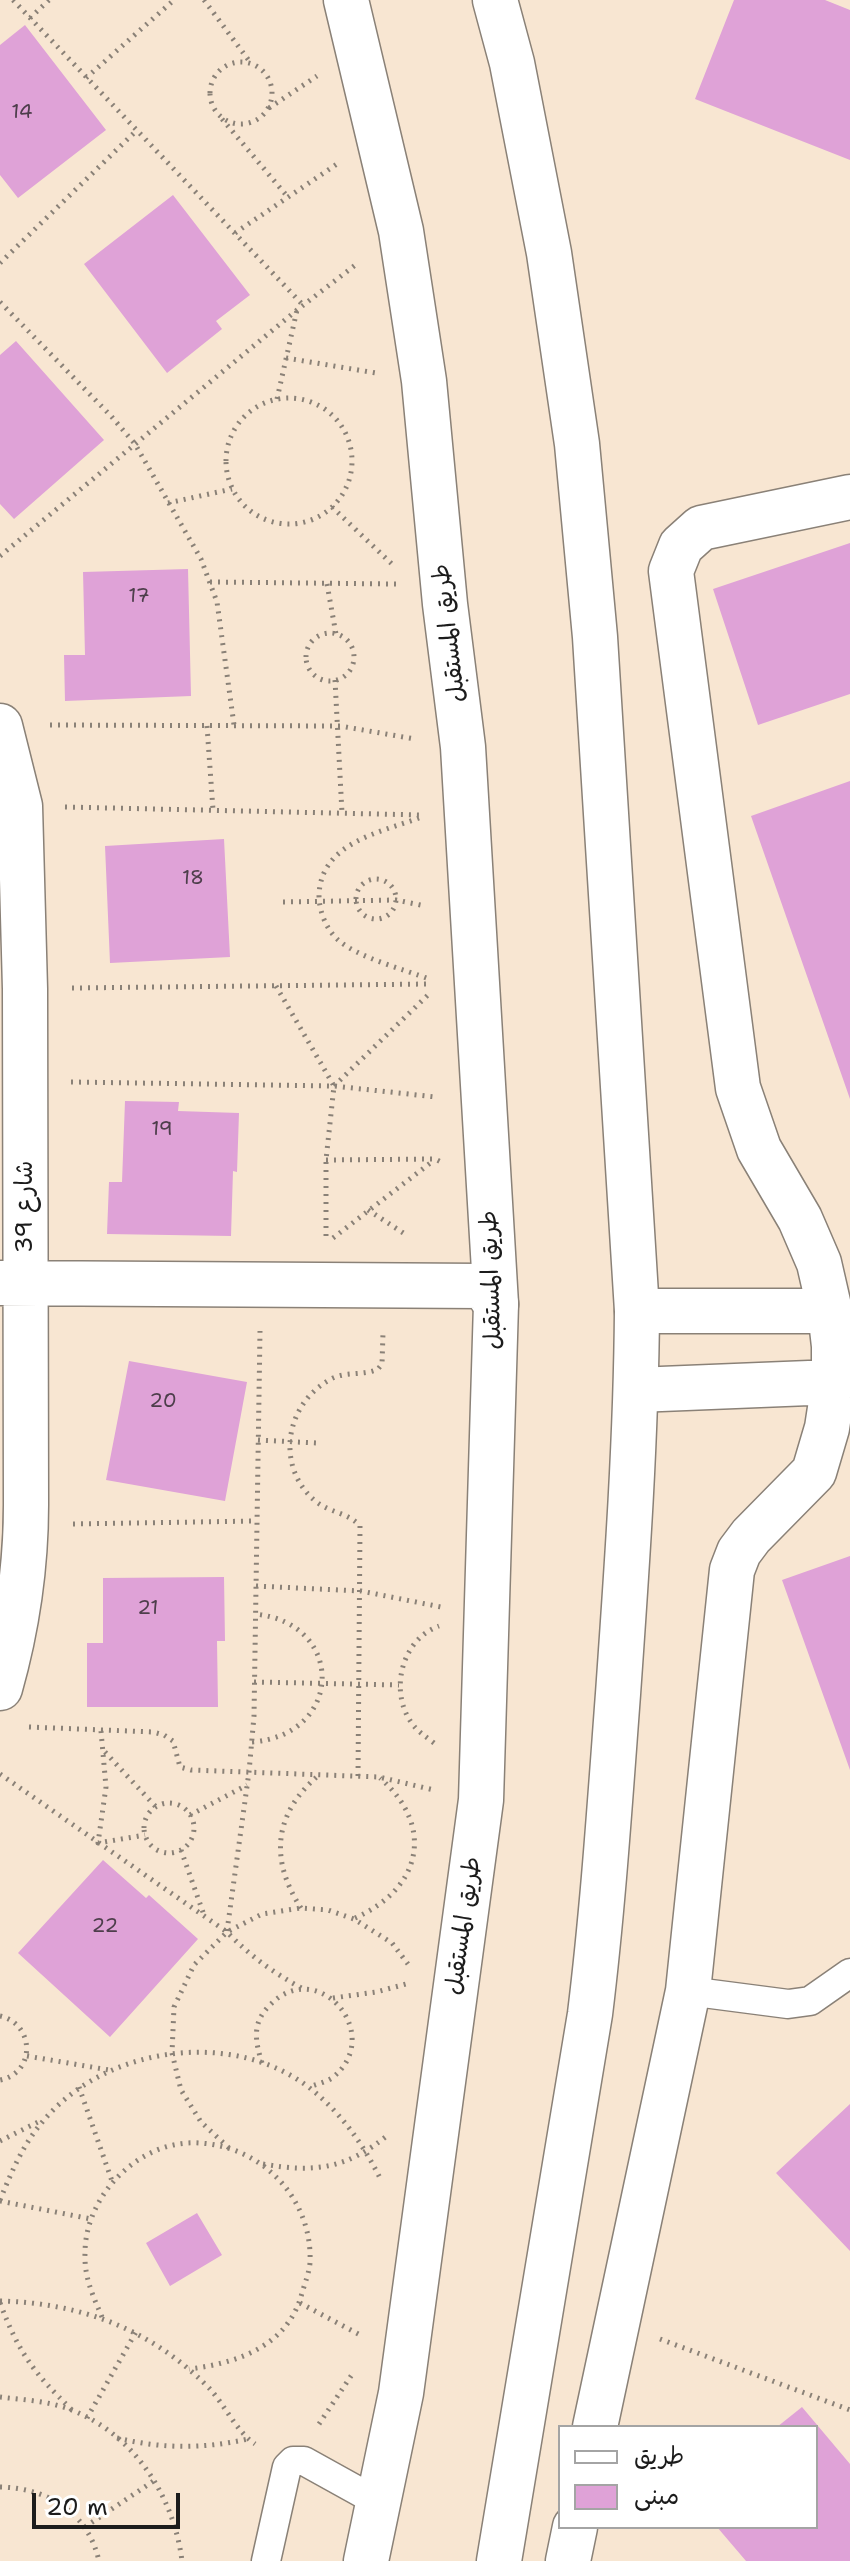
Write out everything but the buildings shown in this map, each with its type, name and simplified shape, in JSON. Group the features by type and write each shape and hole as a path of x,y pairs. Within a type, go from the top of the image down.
{"street":[{"name":"طريق المستقبل","path":"346,0 401,231 424,381 428,594 463,747 496,1304 481,1783 401,2393 366,2561"},
{"path":"495,0 512,63 549,253 577,444 595,637 637,1311 636,1390 601,1926 590,2014 499,2561"},
{"path":"595,2425 688,1991 732,1570 739,1552 751,1536 814,1472 827,1428 834,1382 830,1311 819,1263 800,1219 759,1149 738,1088 671,571 681,546 701,528 850,497"},
{"name":"شارع 39","path":"0,726 20,806 26,1082 13,1283 26,1524 22,1586 9,1657 7,1707"},
{"path":"13,1283 483,1286 496,1304"},
{"path":"637,1311 830,1311"},
{"path":"636,1390 834,1382"},
{"path":"568,2561 575,2529"}],"lane":[{"path":"688,1991 788,2004 810,2001 850,1973"},
{"path":"266,2561 287,2467 293,2461 304,2461 378,2502"}],"path":[{"path":"13,0 303,305"},
{"path":"30,18 49,0"},
{"path":"86,78 174,0"},
{"path":"204,0 251,63 263,70 271,82 273,95 268,109 259,119 245,124 231,123 219,116"},
{"path":"251,63 237,62 223,66 213,77 209,90 211,104 287,196"},
{"path":"0,263 137,130"},
{"path":"235,233 380,136"},
{"path":"0,556 303,305 401,231"},
{"path":"0,302 135,444 201,559 217,602 234,725"},
{"path":"277,399 297,310"},
{"path":"286,358 424,381"},
{"path":"301,398 322,406 340,422 350,443 353,466 347,489 332,507 313,520 290,525 266,520 247,508 232,489 226,467 228,444 239,423 256,407 277,399 301,398"},
{"path":"168,503 232,489"},
{"path":"332,507 428,594"},
{"path":"210,582 327,583 428,594"},
{"path":"327,583 336,634"},
{"path":"324,633 348,640 353,651 353,664 347,674 335,680 323,681 312,674 306,663 306,650 313,639 324,633"},
{"path":"335,680 340,726 342,813"},
{"path":"48,725 340,726 463,747"},
{"path":"207,726 213,810"},
{"path":"20,806 427,815 351,843 336,853 320,883 319,901 324,922 337,939 356,950 440,983"},
{"path":"375,879 386,882 393,889 396,900 393,910 376,920 359,910 356,900 358,890 375,879"},
{"path":"283,902 396,900 474,916"},
{"path":"25,989 440,983"},
{"path":"334,1086 440,983"},
{"path":"276,986 334,1086 326,1160 326,1243 435,1159"},
{"path":"26,1082 334,1086 484,1102"},
{"path":"326,1160 435,1159 489,1179"},
{"path":"227,1932 252,1742 261,1285"},
{"path":"358,1776 360,1526 353,1517 332,1512 314,1500 300,1484 291,1463 289,1441 293,1421 302,1404 316,1389 333,1378 352,1372 372,1372 382,1364 384,1285"},
{"path":"258,1440 317,1443"},
{"path":"26,1524 256,1521"},
{"path":"256,1586 361,1591 486,1629"},
{"path":"252,1742 272,1741 291,1733 307,1720 317,1702 322,1682 321,1665 315,1648 304,1634 290,1623 273,1616 255,1614"},
{"path":"481,1783 452,1748 435,1743 420,1733 405,1711 399,1685 409,1652 419,1638 433,1628 449,1622 486,1629"},
{"path":"254,1682 399,1685"},
{"path":"7,1707 101,1731 164,1735 173,1741 180,1767 481,1783"},
{"path":"98,1843 106,1787 101,1731"},
{"path":"104,1750 156,1807"},
{"path":"0,1774 205,1916 274,1973 303,1989 318,1991 332,1998 347,2016 353,2038 347,2061 331,2079 309,2087"},
{"path":"301,1908 282,1870 280,1849 283,1827 296,1798 319,1775"},
{"path":"354,1919 375,1909 393,1895 406,1876 413,1855 414,1832 407,1811 395,1791 379,1777"},
{"path":"190,1815 247,1785"},
{"path":"168,1803 181,1806 190,1815 194,1828 191,1841 181,1850 171,1854 159,1852 150,1845 144,1824 156,1807 168,1803"},
{"path":"98,1843 145,1835"},
{"path":"181,1850 205,1916"},
{"path":"229,2148 201,2122 181,2090 172,2053 174,2007 194,1965 227,1932 262,1914 301,1908 328,1910 354,1919 392,1943 420,1979 376,1992 332,1998"},
{"path":"262,2064 255,2040 260,2015 278,1996 303,1989"},
{"path":"0,2016 8,2017 21,2027 27,2040 27,2056 21,2069 9,2078 0,2080"},
{"path":"91,2219 0,2200 17,2157 44,2119 79,2087 109,2070 139,2059 172,2053 217,2053 262,2064 309,2087 342,2117 367,2152 381,2181"},
{"path":"27,2056 109,2070"},
{"path":"79,2087 112,2181"},
{"path":"0,2141 44,2119"},
{"path":"263,2164 299,2170 334,2166 367,2152 398,2127"},
{"path":"102,2317 88,2286 84,2253 91,2219 99,2199 112,2181 137,2161 166,2147 198,2142 247,2154 263,2164 290,2191 307,2227 310,2265 300,2303 281,2331 255,2352 223,2365 189,2369"},
{"path":"116,2438 180,2448 213,2447 248,2439 221,2402 189,2369 136,2332 69,2307 34,2301 0,2302 15,2343 40,2380 73,2410 116,2438 137,2457 155,2480 170,2510 180,2542 182,2561"},
{"path":"617,2323 850,2410"},
{"path":"86,2418 136,2332"},
{"path":"293,2461 356,2369"},
{"path":"0,2397 73,2410"},
{"path":"85,2527 155,2480"},
{"path":"0,2487 22,2488 46,2495 68,2508 85,2527 99,2561"}]}
